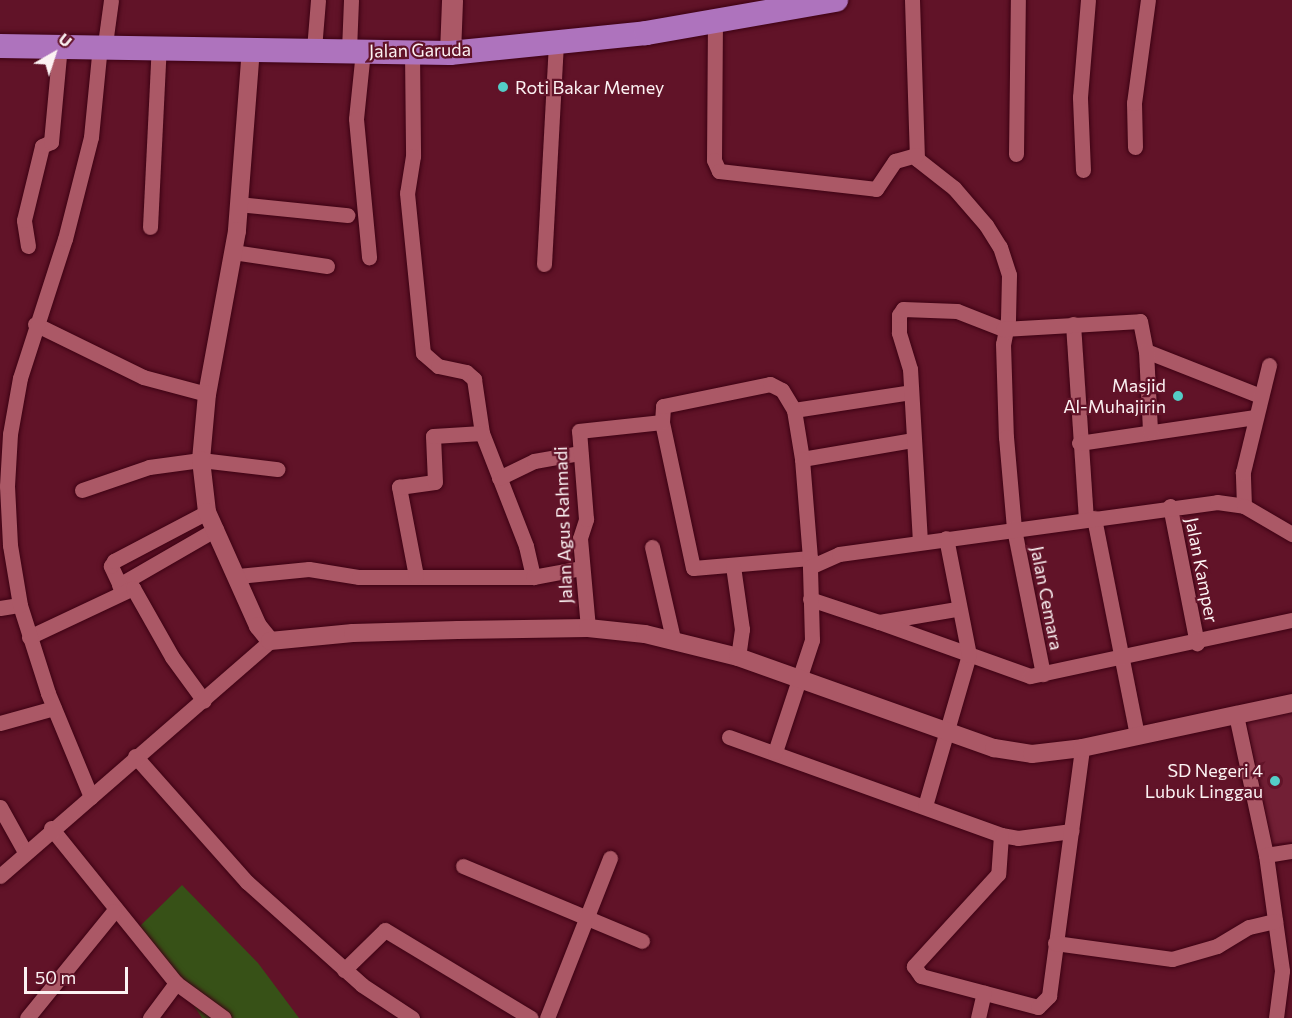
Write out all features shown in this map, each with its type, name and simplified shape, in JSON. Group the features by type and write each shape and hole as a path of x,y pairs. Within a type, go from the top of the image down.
{"highway":[{"name":"Jalan Garuda","path":"0,46 102,44 450,53 646,33 781,4 836,0"}],"main road":[{"path":"450,53 452,0"}],"street":[{"path":"91,797 54,708 20,604 10,545 7,486 10,434 35,324 80,186 91,137 102,44 111,0"},
{"path":"314,50 318,0"},
{"path":"351,0 356,50 356,119 369,257"},
{"path":"715,18 714,160 719,171 876,189 895,161 916,154 912,0"},
{"path":"1016,154 1018,0"},
{"path":"1083,170 1080,97 1088,0"},
{"path":"1135,147 1134,103 1148,0"},
{"path":"544,264 556,42"},
{"path":"28,246 24,220 42,146 51,142 60,45"},
{"path":"150,227 159,46"},
{"path":"250,48 233,252 207,394 201,460 207,512 238,576 258,626 270,641"},
{"path":"412,52 413,156 408,193 423,353 438,366 471,374 482,432 526,546 533,577"},
{"name":"Jalan Cemara","path":"916,154 921,164 954,188 1000,247 1009,274 1008,319 1003,330 1006,436 1014,529 1043,674"},
{"path":"238,204 347,215"},
{"path":"233,252 327,266"},
{"path":"920,542 909,359 899,333 902,310 957,311 1003,330 1137,320 1146,351 1150,431"},
{"path":"35,324 144,378 207,394"},
{"path":"1073,324 1079,443 1090,518 1137,735"},
{"path":"1146,351 1260,396"},
{"path":"1244,506 1243,472 1269,365"},
{"path":"775,752 813,633 810,562 802,459 794,410 782,390 770,384 669,402 662,411 662,422 691,566 699,570 810,562 845,553 1217,501 1244,506 1292,534"},
{"path":"794,410 911,392"},
{"path":"1079,443 1255,417"},
{"name":"Jalan Agus Rahmadi","path":"588,628 580,538 586,519 578,434 583,429 662,422"},
{"path":"417,576 399,487 435,482 433,436 482,432"},
{"path":"802,459 914,440"},
{"path":"499,478 534,461 580,453"},
{"path":"82,490 149,467 201,460 277,469"},
{"name":"Jalan Kamper","path":"1170,506 1197,643"},
{"path":"121,588 111,566 114,561 207,512"},
{"path":"29,637 121,588 216,529"},
{"path":"925,806 969,655 957,609 946,538"},
{"path":"652,547 672,639"},
{"path":"733,566 742,628 738,657"},
{"path":"238,576 309,569 359,577 533,577 582,568"},
{"path":"121,588 136,590 172,657 204,701"},
{"path":"810,599 1026,675 1043,674 1197,643 1292,620"},
{"path":"0,608 20,604"},
{"path":"879,622 957,609"},
{"path":"0,876 51,828 204,701 270,641 353,633 588,628 672,639 738,657 1009,752 1050,753 1082,748 1292,703"},
{"path":"0,723 54,708"},
{"path":"1236,715 1266,855 1275,921 1287,963 1276,1018"},
{"path":"729,737 1002,835 1018,838 1072,831"},
{"path":"1002,835 998,874 914,966 921,976 1030,1006 1043,1005 1049,996 1082,748"},
{"path":"135,756 219,855 344,970 412,1018"},
{"path":"0,807 25,852"},
{"path":"51,828 114,911 176,983 224,1018"},
{"path":"1266,855 1292,851"},
{"path":"548,1018 610,858"},
{"path":"463,866 585,920 642,941"},
{"path":"27,1018 114,911"},
{"path":"1055,943 1172,959 1217,946 1249,927 1275,921"},
{"path":"344,970 385,930 526,1017"},
{"path":"150,1018 176,983"},
{"path":"978,1018 984,993"}],"shaded area":[{"name":"SD Negeri 4 Lubuk Linggau","path":"1292,710 1292,842 1272,844 1246,720"}],"green space":[{"path":"182,885 258,963 299,1018 202,1018 140,926"}],"place":[{"name":"Roti Bakar Memey","path":"503,87"},
{"name":"Masjid Al-Muhajirin","path":"1178,396"},
{"name":"SD Negeri 4 Lubuk Linggau","path":"1275,781"}]}
